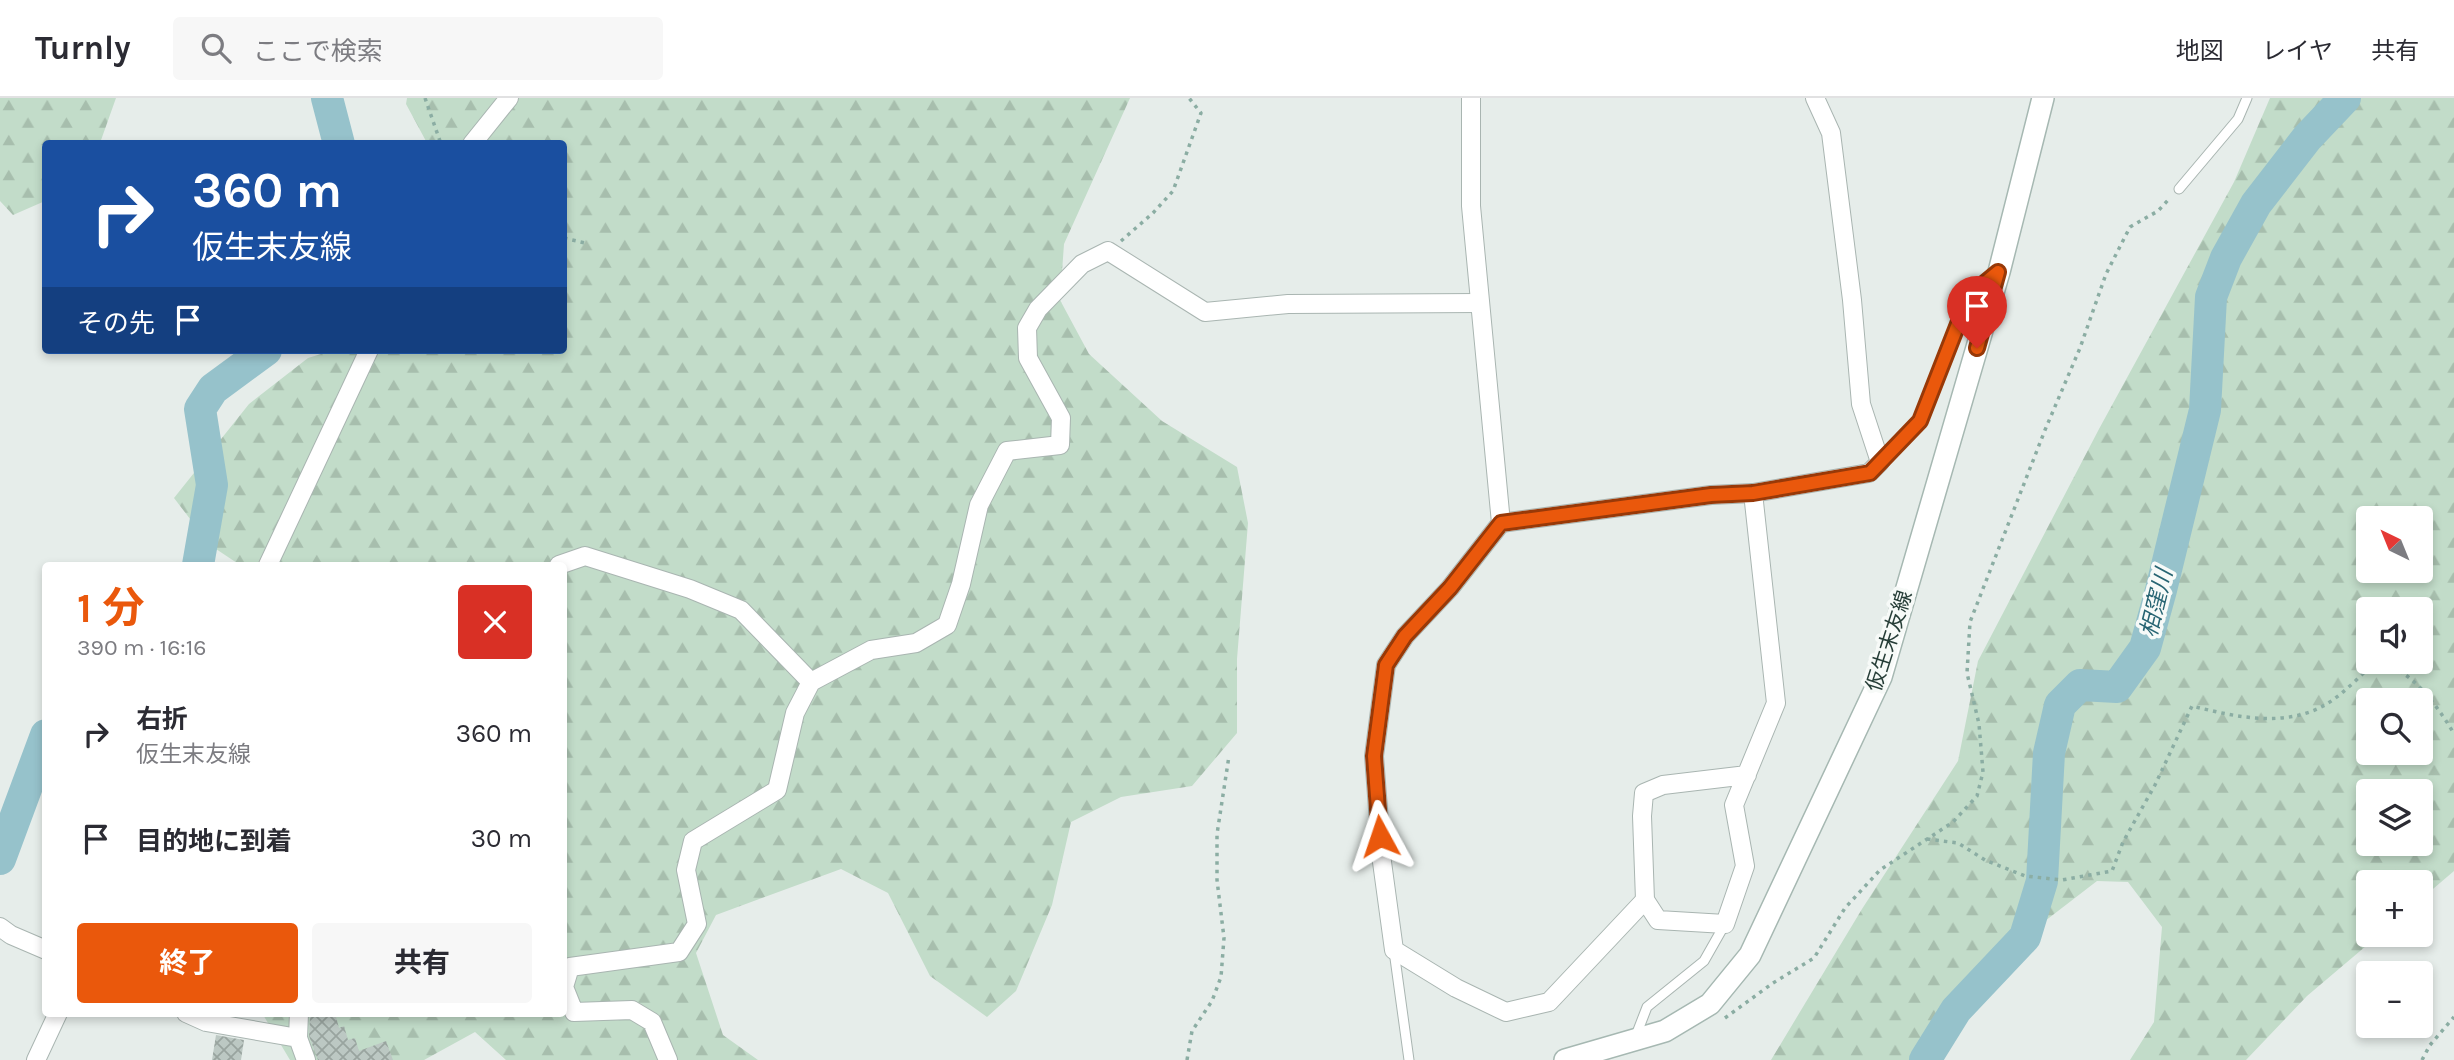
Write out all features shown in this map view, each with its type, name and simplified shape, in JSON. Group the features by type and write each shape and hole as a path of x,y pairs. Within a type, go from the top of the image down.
{"main road":[{"name":"仮生末友線","path":"1565,1060 1665,1031 1710,1004 1750,956 1881,677 1998,272 2043,98"}],"street":[{"path":"475,140 509,98"},
{"path":"1471,98 1471,206 1501,523 1450,588 1405,636 1386,665 1374,756 1382,862 1394,950 1455,988 1506,1012 1549,1002 1645,900"},
{"path":"1501,523 1711,495 1753,493 1870,473 1880,462 1861,404 1831,133 1815,98"},
{"path":"567,978 570,967 679,952 697,924 686,870 693,841 777,790 795,713 811,682 871,650 916,643 947,625 961,584 979,505 1007,451 1060,445 1061,418 1028,358 1027,328 1038,309 1082,264 1108,251 1205,312 1288,304 1480,303"},
{"path":"269,562 367,354"},
{"path":"1747,775 1663,785 1644,793 1642,816 1645,900 1658,920 1725,924 1745,866 1734,805 1747,775 1776,703 1753,493"},
{"path":"567,562 586,556 690,589 741,610 811,682"},
{"path":"0,927 11,935 42,948"},
{"path":"567,995 574,1012 632,1010 652,1022 668,1060"},
{"path":"36,1060 56,1017"},
{"path":"195,1017 206,1022 298,1038"},
{"path":"299,1017 298,1038 306,1060"}],"lane":[{"path":"2179,188 2238,118 2248,98"},
{"path":"1880,462 1920,421 1969,296 1998,272"},
{"path":"1635,1040 1647,1007 1704,961 1725,924"},
{"path":"1394,950 1409,1060"}],"path":[{"path":"425,98 440,140"},
{"path":"1108,251 1153,214 1173,191 1201,113 1189,98"},
{"path":"1717,1022 1814,958 1845,908 1880,870 1953,822 1977,796 1983,772 1979,724 1967,673 1970,622 2080,348 2106,274 2130,227 2158,211 2179,188"},
{"path":"567,239 585,243"},
{"path":"1925,838 1958,843 1984,860 2025,876 2062,880 2112,871 2123,842 2155,785 2192,706 2222,714 2267,720 2303,716 2327,704 2371,666 2395,669 2417,685 2442,712 2454,734"},
{"path":"1187,1060 1192,1031 1212,1001 1222,977 1224,938 1217,880 1217,834 1229,757"},
{"path":"2422,1060 2430,1045 2454,1017"}],"green space":[{"path":"0,98 116,98 101,140 42,140 42,202 13,215 0,201"},
{"path":"407,98 1130,98 1064,244 1060,300 1089,354 1162,421 1237,467 1248,523 1237,659 1237,733 1192,786 1121,797 1071,822 1052,905 1016,991 987,1017 930,976 888,893 841,869 716,915 696,953 723,1035 758,1060 506,1060 475,1032 424,1060 290,1060 264,1017 567,1017 567,562 236,562 210,545 174,498 249,404 308,358 321,354 567,354 567,140 425,140 406,104"},
{"path":"2270,98 2454,98 2454,871 2433,889 2433,870 2356,870 2356,947 2365,947 2307,996 2246,1060 2130,1060 2154,1022 2162,927 2128,882 2097,881 1997,958 1961,1003 1937,1060 1771,1060 1862,909 1958,761 1978,661 2099,429 2234,182"}],"building":[{"path":"310,1017 336,1017 339,1028 344,1026 348,1040 355,1038 359,1051 386,1041 393,1060 318,1060 309,1036"},
{"path":"216,1035 244,1040 241,1060 212,1060"}],"waterway":[{"path":"327,98 338,140"},
{"name":"相窪川","path":"1925,1060 1956,1010 2025,937 2042,881 2049,753 2060,705 2080,685 2117,687 2145,648 2205,410 2211,297 2226,258 2256,204 2307,138 2345,98"},
{"path":"199,562 212,485 200,409 213,389 261,354"},
{"path":"0,859 42,746"}],"route":[{"path":"1380,836 1374,756 1386,665 1405,636 1450,588 1501,523 1711,495 1753,493 1870,473 1920,421 1969,296 1998,272 1977,348"}]}
